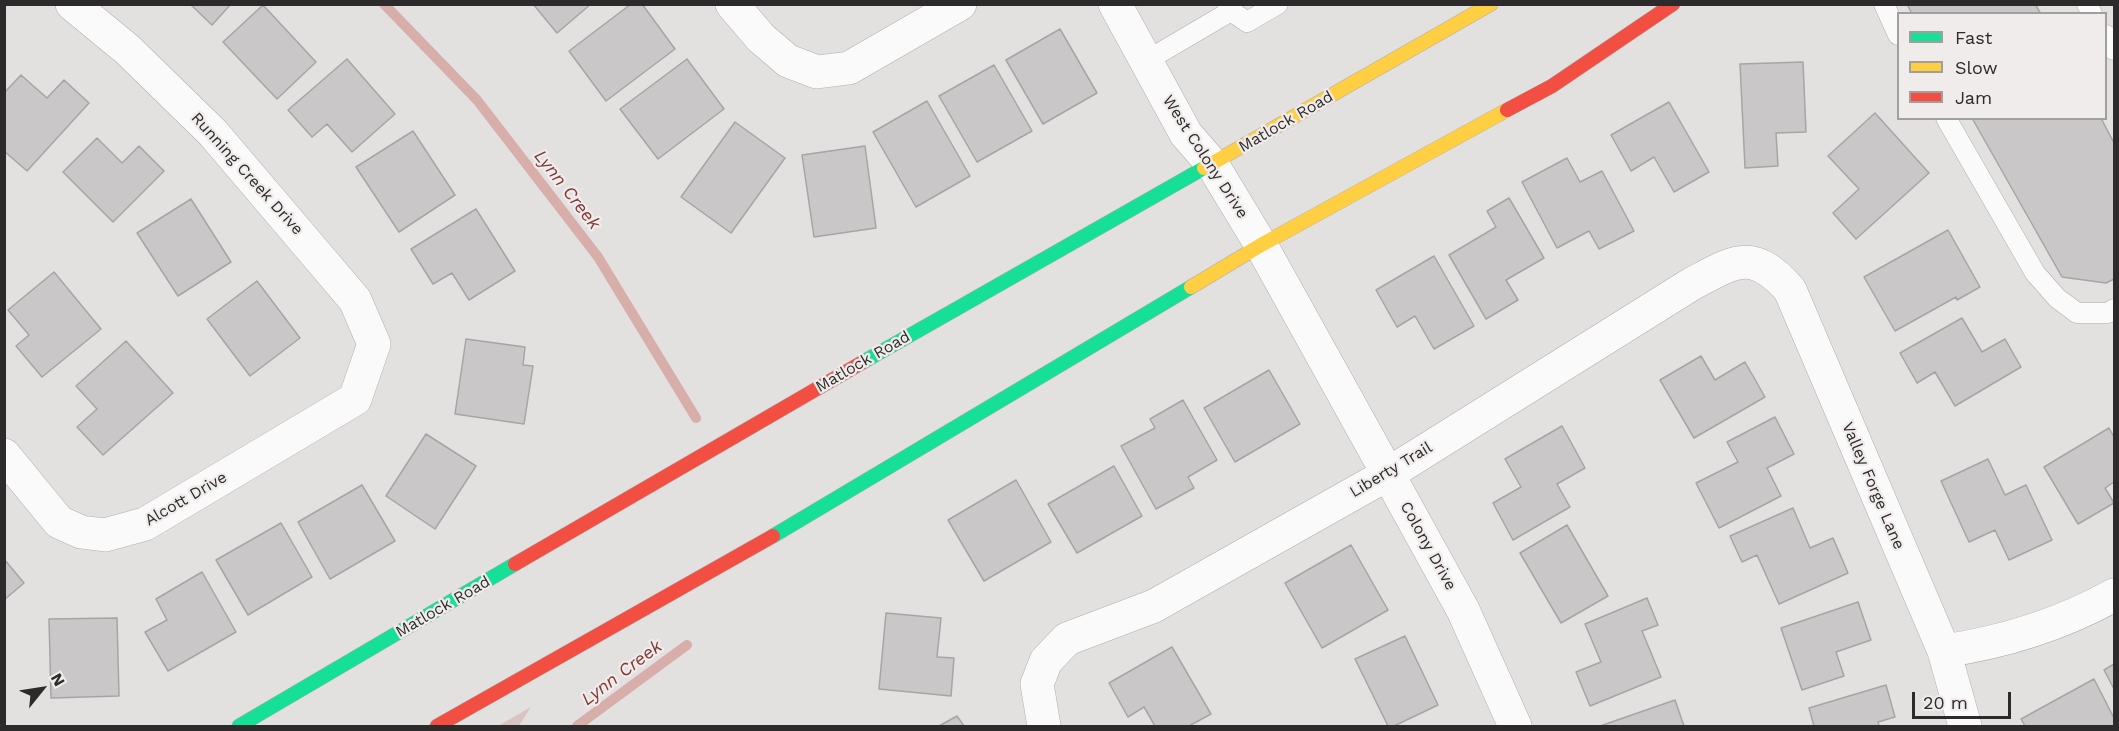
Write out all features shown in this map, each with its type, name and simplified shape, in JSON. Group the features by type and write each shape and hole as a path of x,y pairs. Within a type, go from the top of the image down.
{"main road":[{"name":"Matlock Road","path":"239,726 753,424 1491,4"},
{"path":"437,726 795,524 1261,245 1552,86 1673,4"}],"street":[{"name":"Running Creek Drive","path":"72,4 128,50 213,133 355,300 374,344 366,373"},
{"path":"732,4 761,38 788,61 817,72 849,68 960,4"},
{"name":"West Colony Drive","path":"1115,4 1186,134 1212,164 1261,245"},
{"name":"Colony Drive","path":"1261,245 1463,610 1515,726"},
{"name":"Liberty Trail","path":"1044,726 1037,684 1046,661 1067,639 1154,606 1388,474 1690,285 1737,263 1755,262"},
{"name":"Valley Forge Lane","path":"1755,262 1774,272 1790,290 1944,651 1965,726"},
{"name":"Alcott Drive","path":"4,455 59,522 81,532 105,535 145,524 326,418 355,399 366,373"},
{"path":"1944,651 1992,644 2040,630 2115,595"}],"lane":[{"path":"1146,61 1230,8 1247,22 1278,4"},
{"path":"1884,4 1897,31"},
{"path":"2107,37 2115,50"},
{"path":"1947,120 2034,273 2056,298 2077,313 2108,313 2115,309"}],"shaded area":[{"path":"531,707 519,726 498,726"}],"building":[{"path":"190,4 231,4 212,25"},
{"path":"533,4 591,4 557,33"},
{"path":"631,4 642,4 675,49 606,101 569,51"},
{"path":"1907,4 2035,4 2040,12 1911,12"},
{"path":"263,5 316,62 277,99 223,42"},
{"path":"1060,29 1097,93 1043,124 1006,60"},
{"path":"347,59 395,114 352,152 327,124 312,137 288,110"},
{"path":"687,59 724,109 658,159 620,109"},
{"path":"1803,62 1806,132 1776,133 1778,166 1745,168 1740,64"},
{"path":"994,65 1032,131 977,162 939,96"},
{"path":"21,75 47,98 64,80 89,103 27,171 4,151 4,93"},
{"path":"927,101 970,176 916,207 873,132"},
{"path":"1669,102 1709,172 1674,192 1654,157 1631,171 1611,135"},
{"path":"1875,113 1929,173 1856,239 1833,213 1859,189 1828,156"},
{"path":"1973,120 2102,120 2114,143 2114,279 2106,283 2062,277"},
{"path":"735,122 785,158 731,233 681,197"},
{"path":"413,131 455,195 399,232 356,167"},
{"path":"97,138 122,163 139,146 164,171 113,222 63,172"},
{"path":"865,146 876,228 814,237 802,155"},
{"path":"1567,158 1580,182 1602,171 1634,231 1599,249 1589,231 1557,248 1522,182"},
{"path":"1509,198 1544,258 1506,280 1518,300 1486,319 1449,255 1496,227 1487,211"},
{"path":"191,199 231,262 178,296 137,233"},
{"path":"476,209 515,271 469,300 452,273 433,284 411,249"},
{"path":"1948,230 1980,287 1957,300 1956,297 1895,331 1864,277"},
{"path":"1434,256 1474,326 1434,349 1415,316 1397,327 1376,290"},
{"path":"54,272 101,329 42,377 16,346 29,335 8,310"},
{"path":"257,281 300,338 250,376 207,319"},
{"path":"1962,318 1982,352 2005,339 2021,367 1955,406 1935,372 1917,383 1900,353"},
{"path":"466,339 525,347 523,365 533,366 524,424 455,414"},
{"path":"126,341 173,393 103,455 77,427 97,409 76,386"},
{"path":"1701,356 1715,380 1745,362 1765,397 1694,438 1660,380"},
{"path":"1269,370 1300,424 1235,462 1204,408"},
{"path":"1183,400 1217,460 1188,477 1194,488 1156,509 1121,446 1155,428 1150,419"},
{"path":"1775,417 1794,454 1767,468 1781,496 1719,528 1696,483 1738,462 1727,442"},
{"path":"1562,426 1585,468 1557,484 1570,507 1513,540 1493,503 1521,487 1505,459"},
{"path":"2109,428 2114,437 2114,482 2105,488 2114,503 2078,524 2044,467"},
{"path":"426,434 476,466 435,529 386,496"},
{"path":"1988,459 2005,495 2026,485 2052,540 2009,560 1995,530 1969,542 1941,481"},
{"path":"1114,466 1142,516 1077,553 1048,504"},
{"path":"1016,480 1051,542 984,581 948,520"},
{"path":"362,485 395,541 330,579 298,522"},
{"path":"1793,508 1810,548 1833,538 1848,573 1779,604 1757,555 1742,562 1730,536"},
{"path":"281,523 312,577 248,615 216,560"},
{"path":"1567,525 1608,596 1561,623 1520,553"},
{"path":"1351,545 1388,610 1322,648 1285,583"},
{"path":"4,559 24,583 4,600"},
{"path":"202,572 236,632 168,671 145,632 167,620 156,599"},
{"path":"1647,598 1658,625 1642,631 1661,677 1590,706 1576,672 1601,662 1585,624"},
{"path":"1858,602 1871,640 1836,652 1844,676 1802,690 1781,628"},
{"path":"886,613 941,618 937,657 954,658 951,696 879,689"},
{"path":"117,618 119,696 51,698 49,619"},
{"path":"1405,636 1438,705 1394,726 1388,726 1355,659"},
{"path":"1172,647 1211,714 1189,726 1155,726 1144,707 1128,717 1109,683"},
{"path":"2114,664 2114,689 2104,670"},
{"path":"2094,679 2114,718 2114,726 2025,726 2021,719"},
{"path":"1886,685 1895,717 1878,722 1879,726 1814,726 1809,708"},
{"path":"1675,700 1684,726 1600,726"},
{"path":"957,716 964,726 939,726"}],"waterway":[{"name":"Lynn Creek","path":"384,4 477,100 598,257 696,418"},
{"name":"Lynn Creek","path":"577,726 687,645"}],"traffic: fast":[{"path":"863,362 1204,168"},
{"path":"773,536 1191,287"},
{"path":"239,726 515,564"}],"traffic: slow":[{"path":"1204,168 1491,4"},
{"path":"1191,287 1261,245 1507,110"}],"traffic: jam":[{"path":"1507,110 1552,86 1673,4"},
{"path":"515,564 863,362"},
{"path":"437,726 773,536"}]}
